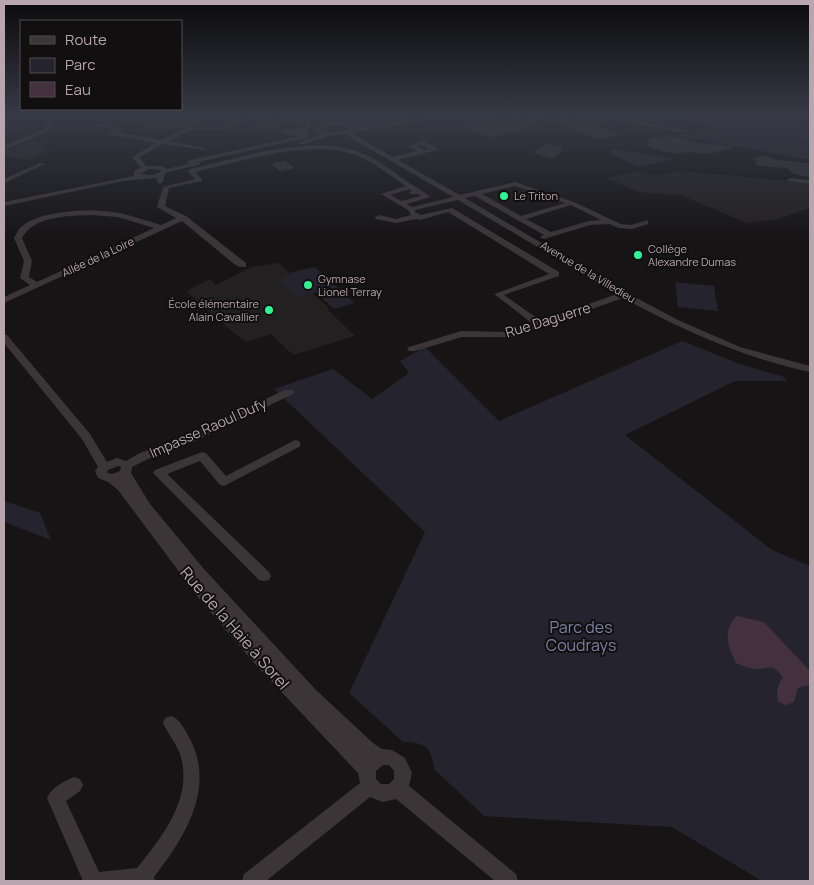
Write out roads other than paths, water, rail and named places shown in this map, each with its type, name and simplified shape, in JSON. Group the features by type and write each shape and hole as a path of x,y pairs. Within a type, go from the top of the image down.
{"street":[{"path":"135,157 145,168 162,176 235,157"},
{"path":"162,176 232,157"},
{"path":"4,204 123,179 162,176 200,180 190,171 257,157"},
{"path":"363,157 427,196 401,203"},
{"name":"Avenue de la Villedieu","path":"390,157 534,240 624,295 675,322 723,343 810,369"},
{"path":"393,159 400,157"},
{"path":"4,181 42,164"},
{"path":"4,199 136,172 145,168"},
{"path":"136,172 138,175 146,177"},
{"path":"162,176 166,192 161,207 190,223 243,265"},
{"path":"790,180 810,182"},
{"path":"412,209 515,184 572,203 619,226 632,226 645,222"},
{"path":"409,185 384,194 412,209 412,213 420,218 449,210 556,274 498,294 539,324"},
{"path":"393,198 419,192"},
{"path":"477,194 550,235"},
{"path":"520,218 572,203"},
{"name":"Allée de la Loire","path":"36,286 24,278 29,267 29,260 18,238 24,227 36,222 71,214 94,213 131,218 161,228"},
{"path":"370,220 384,224 418,216"},
{"path":"379,217 389,221 400,221"},
{"name":"Allée de la Loire","path":"4,300 182,218"},
{"path":"534,240 589,223 610,222"},
{"name":"Rue Daguerre","path":"412,350 461,334 509,335 624,295"},
{"name":"Rue de la Haie à Sorel","path":"4,337 86,437 117,469 122,487 184,571 249,646 372,771"},
{"name":"Impasse Raoul Dufy","path":"117,469 144,456 187,440 289,392"},
{"path":"187,440 224,482 295,444"},
{"path":"202,456 159,473 264,576"},
{"path":"101,881 144,879 175,834 186,810 192,785 189,756 171,724"},
{"path":"252,881 372,771 393,759 400,764 403,772 402,781 398,788 389,793 380,794 372,771"},
{"path":"74,785 56,798 93,881"},
{"path":"398,788 509,881"}],"water":[{"path":"737,616 764,622 810,671 810,685 798,688 794,702 786,705 779,702 777,695 783,677 774,668 757,669 736,663 729,645 728,633 732,621"}],"place":[{"name":"Le Triton","path":"504,196"},
{"name":"Collège Alexandre Dumas","path":"638,255"},
{"name":"Gymnase Lionel Terray","path":"308,285"},
{"name":"École élémentaire Alain Cavallier","path":"269,310"}],"park label":[{"name":"Parc des Coudrays","path":"581,636"}]}
